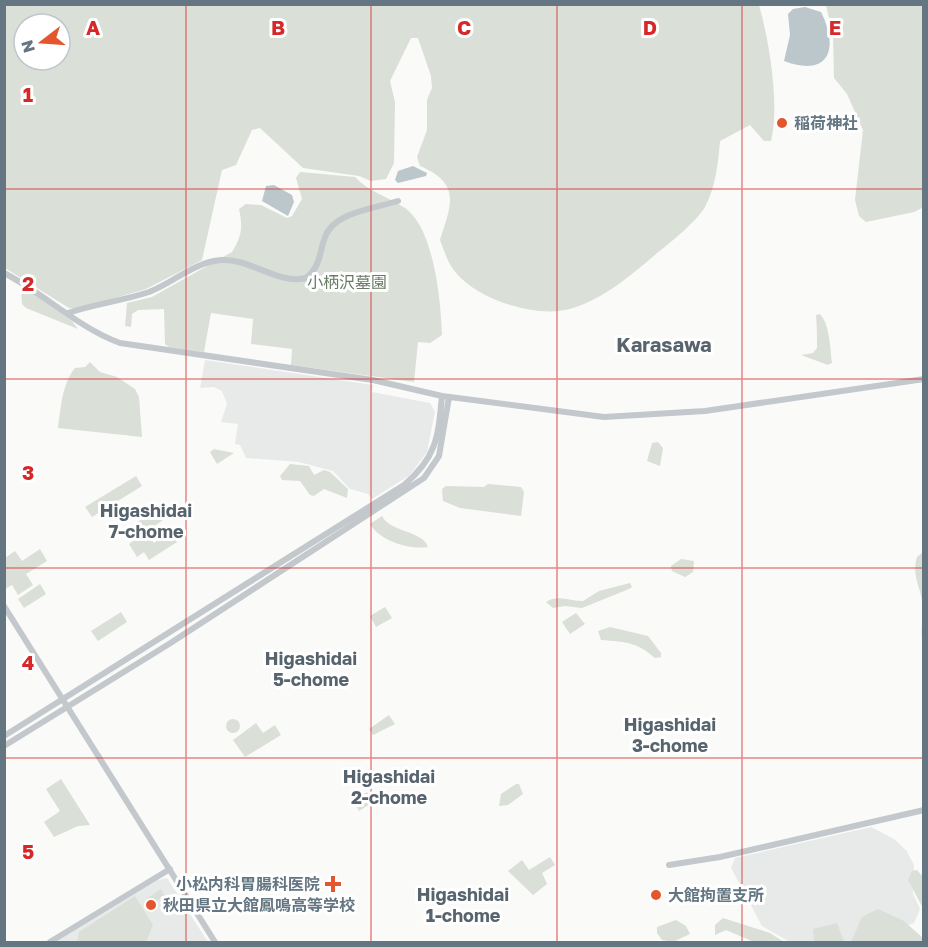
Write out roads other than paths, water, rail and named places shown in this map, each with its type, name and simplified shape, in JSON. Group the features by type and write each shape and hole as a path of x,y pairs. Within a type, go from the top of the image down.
{"street":[{"path":"68,314 151,291 194,268 218,260 241,262 292,279 306,278 318,266 325,236 336,222 398,201"},
{"path":"4,273 33,288 91,331 120,343 373,380 446,396 584,415 632,417 705,411 924,379"},
{"path":"4,736 62,702 404,485 421,471 434,452 446,396"},
{"path":"4,746 424,478 439,456 446,396"},
{"path":"4,606 62,702 215,942"},
{"path":"669,865 720,857 924,810"},
{"path":"50,942 170,869"}],"place":[{"name":"稲荷神社","path":"782,123"},
{"name":"小松内科胃腸科医院","path":"333,884"},
{"name":"大館拘置支所","path":"656,895"},
{"name":"秋田県立大館鳳鳴高等学校","path":"151,905"}],"district":[{"name":"Karasawa","path":"664,345"},
{"name":"Higashidai 7-chome","path":"146,521"},
{"name":"Higashidai 5-chome","path":"311,669"},
{"name":"Higashidai 3-chome","path":"670,735"},
{"name":"Higashidai 2-chome","path":"389,787"},
{"name":"Higashidai 1-chome","path":"463,905"}],"park label":[{"name":"小柄沢墓園","path":"347,282"}]}
